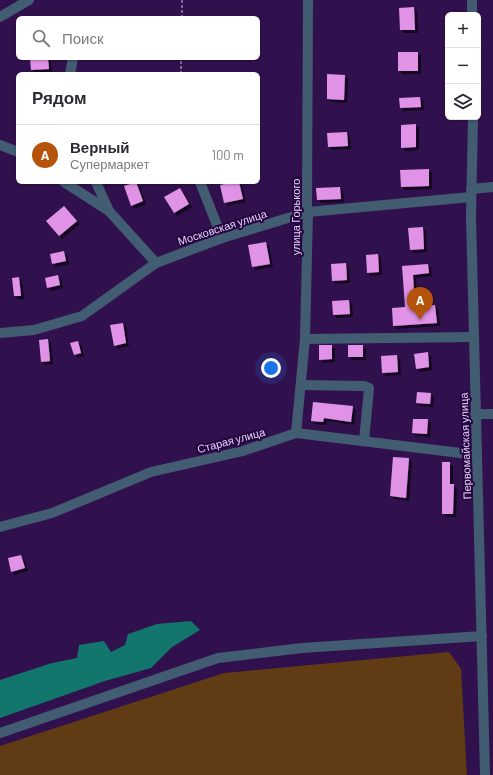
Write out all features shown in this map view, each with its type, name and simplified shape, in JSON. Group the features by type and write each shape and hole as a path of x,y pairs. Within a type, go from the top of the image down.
{"street":[{"path":"0,17 29,0"},
{"name":"улица Горького","path":"296,433 305,339 308,212 306,204 308,0"},
{"path":"472,0 472,12"},
{"path":"70,72 73,60"},
{"name":"Первомайская улица","path":"473,120 471,193 475,414 485,775"},
{"path":"0,145 16,151"},
{"path":"67,184 109,211 156,262"},
{"path":"97,184 109,211"},
{"path":"201,184 222,238"},
{"name":"Московская улица","path":"0,333 34,330 82,316 156,262 222,238 308,212 471,193 493,187"},
{"path":"305,339 474,337"},
{"path":"301,386 364,386 368,388 364,441"},
{"path":"475,414 493,414"},
{"name":"Старая улица","path":"0,527 52,513 150,472 243,451 296,433 477,455"},
{"path":"0,733 218,658 302,648 482,636"}],"path":[{"path":"182,0 182,16"},
{"path":"181,60 181,72"}],"shaded area":[{"path":"191,621 200,630 172,647 151,668 105,681 0,718 0,680 52,663 77,658 79,645 104,641 111,652 125,645 128,634 157,624"},
{"path":"449,652 461,669 467,775 0,775 0,746 224,673"}],"building":[{"path":"414,7 415,30 400,30 399,8"},
{"path":"398,52 418,52 418,71 398,71"},
{"path":"30,60 48,60 49,69 31,70"},
{"path":"327,74 345,75 344,100 327,99"},
{"path":"420,97 421,107 400,108 399,98"},
{"path":"416,124 416,147 401,148 401,125"},
{"path":"347,132 348,146 328,147 327,133"},
{"path":"429,169 429,186 401,187 400,170"},
{"path":"137,184 143,201 131,206 124,186"},
{"path":"239,184 243,199 224,203 220,185"},
{"path":"340,187 341,199 317,200 316,188"},
{"path":"180,188 189,204 174,213 164,197"},
{"path":"64,206 77,221 59,236 46,221"},
{"path":"423,227 424,249 410,250 408,228"},
{"path":"266,242 270,264 252,267 248,245"},
{"path":"64,251 66,261 52,264 50,254"},
{"path":"378,254 379,272 367,273 366,255"},
{"path":"346,263 347,280 332,281 331,264"},
{"path":"428,264 429,273 413,275 415,306 435,305 437,323 393,326 392,308 405,307 402,266"},
{"path":"58,275 60,285 47,288 45,278"},
{"path":"19,277 21,296 14,296 12,278"},
{"path":"349,300 350,314 333,315 332,301"},
{"path":"123,323 126,343 114,346 110,325"},
{"path":"48,339 50,361 41,362 39,340"},
{"path":"78,341 81,353 74,355 70,343"},
{"path":"319,345 332,345 332,359 319,360"},
{"path":"348,345 363,345 363,357 348,357"},
{"path":"428,352 429,367 416,369 414,354"},
{"path":"397,355 398,372 382,373 381,356"},
{"path":"417,392 431,393 430,404 416,403"},
{"path":"313,402 353,406 351,422 324,418 323,422 311,421"},
{"path":"413,419 428,419 427,434 412,433"},
{"path":"393,457 409,458 406,498 390,496"},
{"path":"442,462 450,462 450,484 454,484 453,514 442,514"},
{"path":"21,555 25,568 11,572 8,558"}],"place":[{"name":"Верный","path":"420,320"}]}
